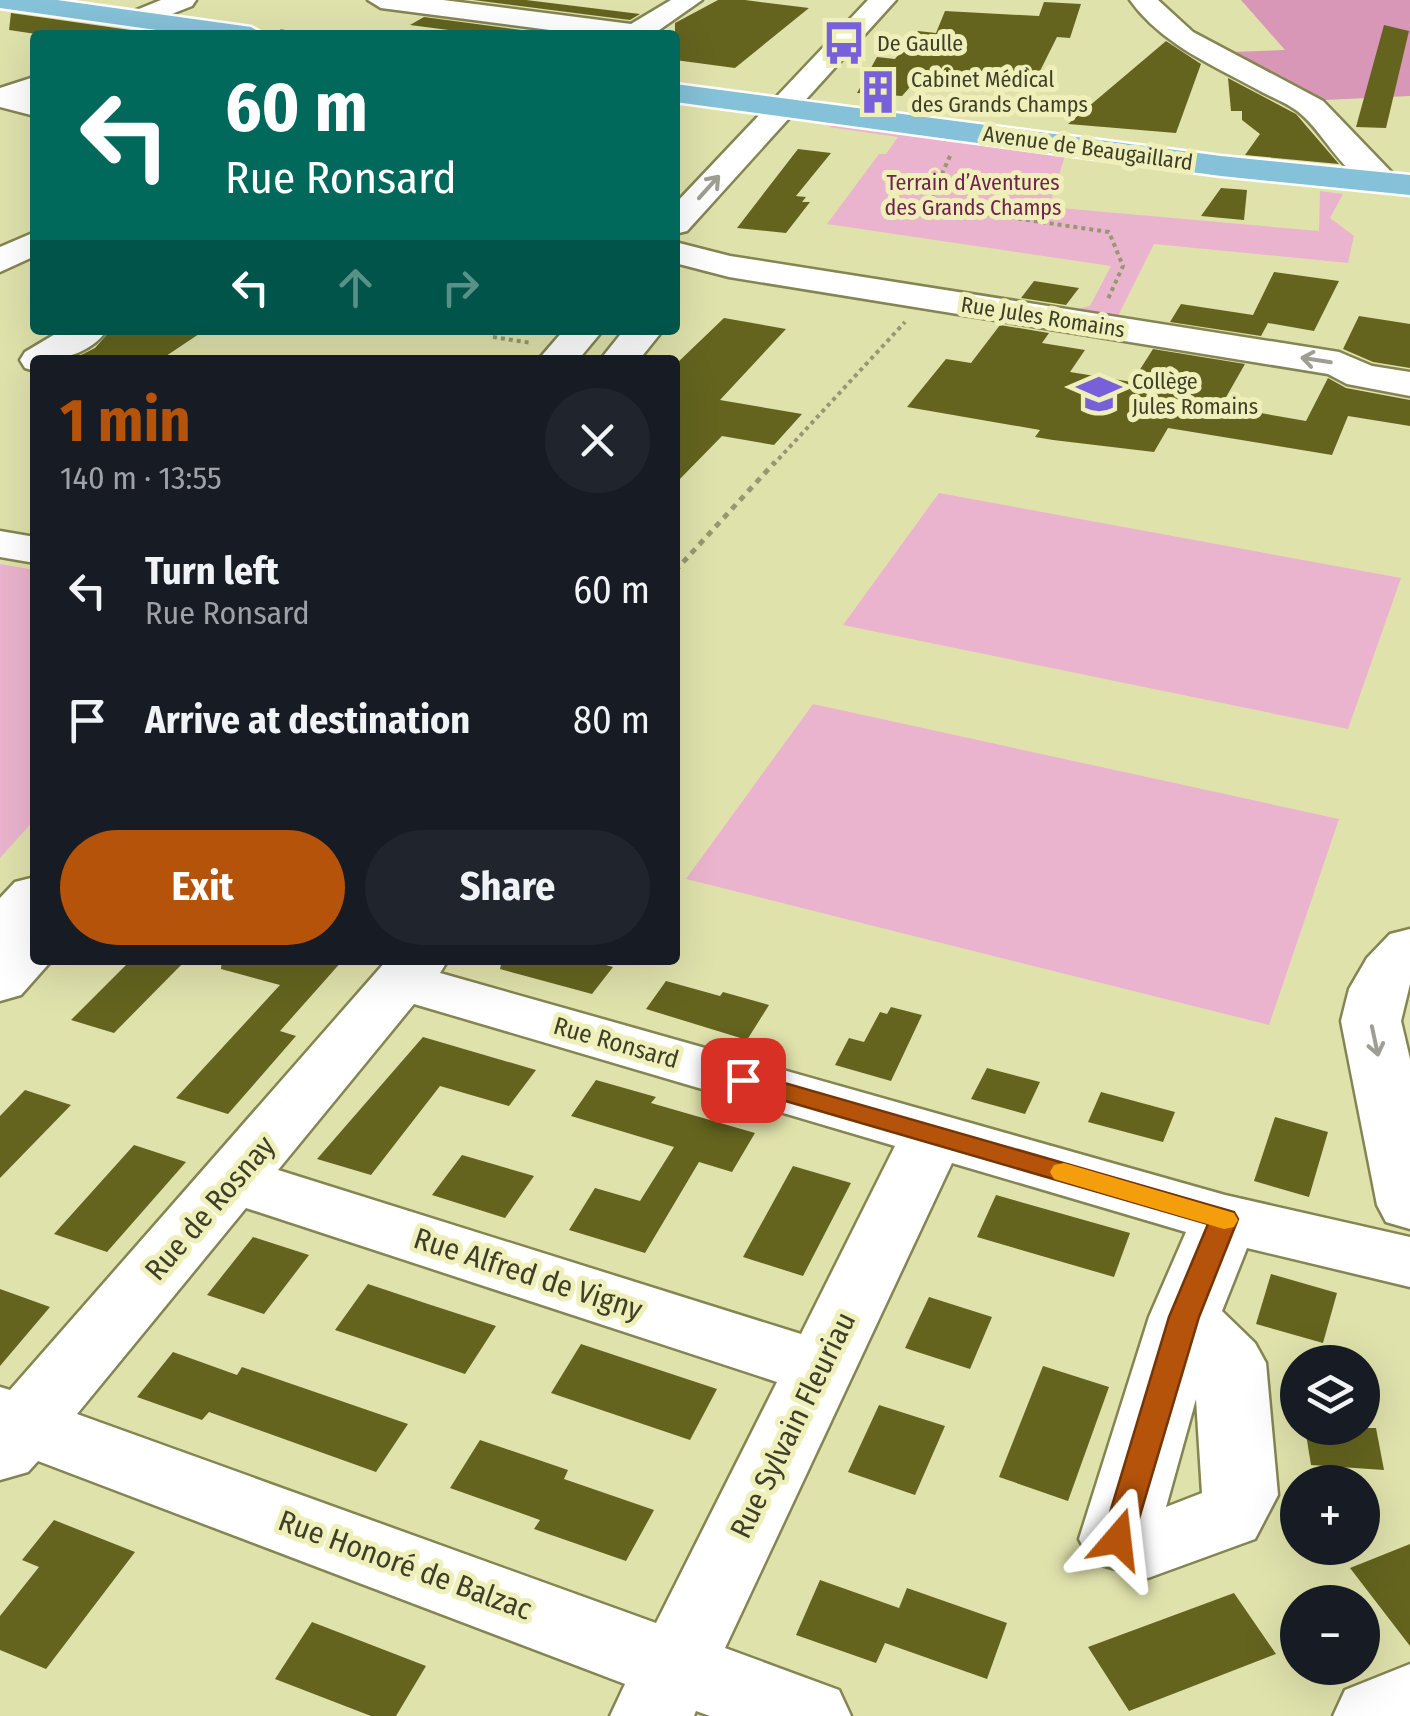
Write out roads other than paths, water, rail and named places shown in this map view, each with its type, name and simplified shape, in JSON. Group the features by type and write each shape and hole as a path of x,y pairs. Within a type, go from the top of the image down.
{"main road":[{"path":"0,0 216,30"},
{"name":"Avenue de Beaugaillard","path":"680,94 1221,166 1396,183"}],"street":[{"path":"138,19 182,0"},
{"path":"381,0 606,30"},
{"path":"642,30 688,0"},
{"path":"1143,0 1183,38 1312,107 1346,147 1396,183"},
{"path":"680,218 768,106 863,1"},
{"path":"680,181 768,106"},
{"path":"0,261 30,245"},
{"name":"Rue Jules Romains","path":"680,271 748,269 1339,364 1362,376 1410,384"},
{"path":"680,273 700,282 910,316"},
{"path":"48,355 80,335"},
{"path":"544,348 573,335"},
{"path":"622,355 640,335"},
{"path":"0,544 30,549"},
{"path":"0,932 30,899"},
{"path":"0,982 30,949"},
{"path":"1398,959 1374,994 1371,1021 1410,1206"},
{"name":"Rue Ronsard","path":"410,970 933,1134 1224,1219 1410,1262"},
{"name":"Rue de Rosnay","path":"8,1431 235,1180 410,970"},
{"name":"Rue Sylvain Fleuriau","path":"664,1691 933,1134"},
{"name":"Rue Alfred de Vigny","path":"235,1180 820,1368"},
{"path":"1184,1317 1224,1219"},
{"name":"Rue Honoré de Balzac","path":"8,1431 664,1691 809,1716"},
{"path":"1375,1716 1410,1701"}],"place":[{"name":"De Gaulle","path":"844,43"},
{"name":"Cabinet Médical des Grands Champs","path":"878,92"},
{"name":"Collège Jules Romains","path":"1099,394"}],"park label":[{"name":"Terrain d’Aventures des Grands Champs","path":"973,194"}]}
